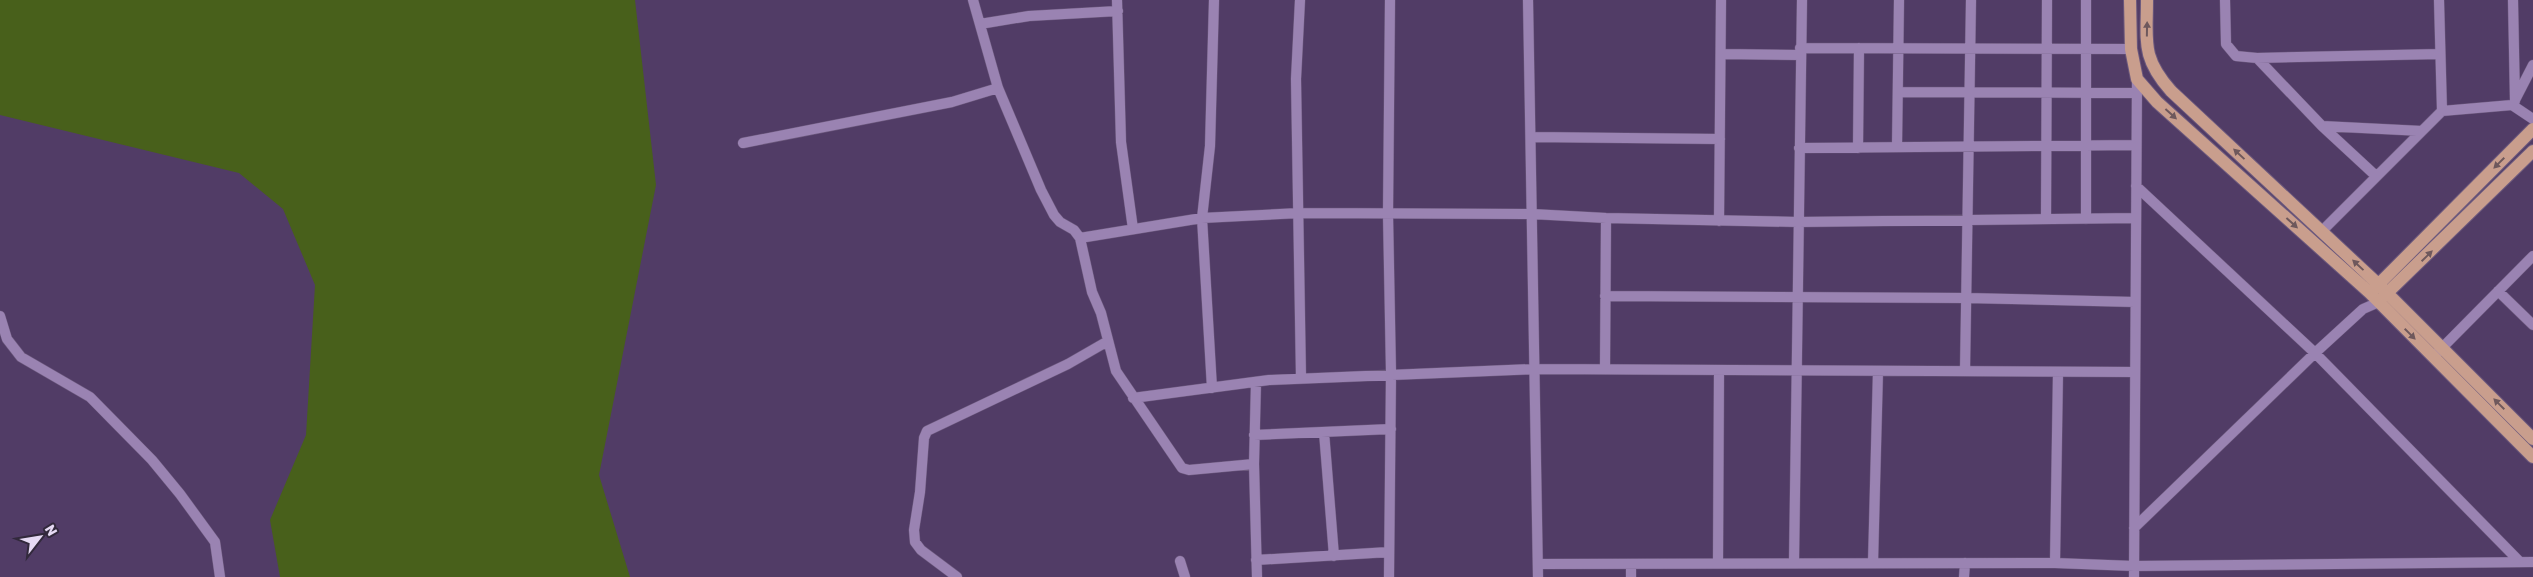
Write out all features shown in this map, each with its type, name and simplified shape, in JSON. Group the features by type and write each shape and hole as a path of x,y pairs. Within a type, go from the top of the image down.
{"main road":[{"path":"2130,0 2131,49 2137,79 2157,102 2442,347 2533,439"},
{"path":"2147,0 2147,46 2150,62 2156,74 2170,91 2322,231 2379,293 2433,357 2533,457"},
{"path":"2379,293 2533,129"},
{"path":"2379,293 2533,151"}],"street":[{"path":"973,0 998,88 1048,206 1060,222 1074,230 1080,238 1092,292 1101,313 1116,371 1132,398 1182,468 1189,470 1254,464"},
{"path":"1117,0 1122,149 1133,229"},
{"path":"1212,388 1202,218 1210,146 1214,0"},
{"path":"1300,0 1296,79 1300,213 1300,378"},
{"path":"1389,577 1391,429 1388,214 1390,0"},
{"path":"1528,0 1538,577"},
{"path":"1719,220 1722,0"},
{"path":"1794,563 1802,0"},
{"path":"1897,147 1899,0"},
{"path":"1965,371 1966,220 1972,50 1971,0"},
{"path":"2046,219 2047,0"},
{"path":"2086,0 2086,219"},
{"path":"2225,0 2226,44 2236,56 2258,58 2440,54"},
{"path":"2439,0 2442,111"},
{"path":"2513,0 2513,103"},
{"path":"980,24 1030,16 1118,11"},
{"path":"1721,54 1859,48 1972,50 2131,49"},
{"path":"1858,148 1859,48"},
{"path":"2258,58 2322,126 2376,176"},
{"path":"2513,103 2533,65"},
{"path":"2134,577 2137,79"},
{"path":"743,143 952,102 998,88"},
{"path":"1898,92 2136,93"},
{"path":"2322,231 2442,111 2513,103 2533,119"},
{"path":"2322,126 2422,131"},
{"path":"1530,137 1720,139"},
{"path":"1799,148 2136,145"},
{"path":"2136,186 2315,353 2520,562"},
{"path":"1080,238 1202,218 1300,213 1532,214 1606,218 1798,222 2136,218"},
{"path":"1605,369 1606,218"},
{"path":"2433,357 2533,256"},
{"path":"2498,291 2533,325"},
{"path":"2134,528 2379,293"},
{"path":"1605,296 1966,298 2135,302"},
{"path":"0,316 8,339 21,357 90,397 152,460 215,542 220,577"},
{"path":"957,577 921,550 915,542 914,530 920,492 924,438 927,431 1068,364 1108,342"},
{"path":"1132,398 1300,378 1535,369 2135,372"},
{"path":"1718,563 1719,370"},
{"path":"1873,563 1878,371"},
{"path":"2055,564 2058,372"},
{"path":"1256,382 1254,464 1257,577"},
{"path":"1254,435 1391,429"},
{"path":"1324,432 1334,556"},
{"path":"1256,560 1389,552"},
{"path":"1180,560 1185,577"},
{"path":"1538,564 1873,563 2134,566 2533,562"},
{"path":"1631,564 1631,577"},
{"path":"1964,564 1964,577"}],"green space":[{"path":"0,0 635,0 656,185 599,475 630,577 280,577 270,520 306,435 315,285 283,209 239,173 0,115"}]}
